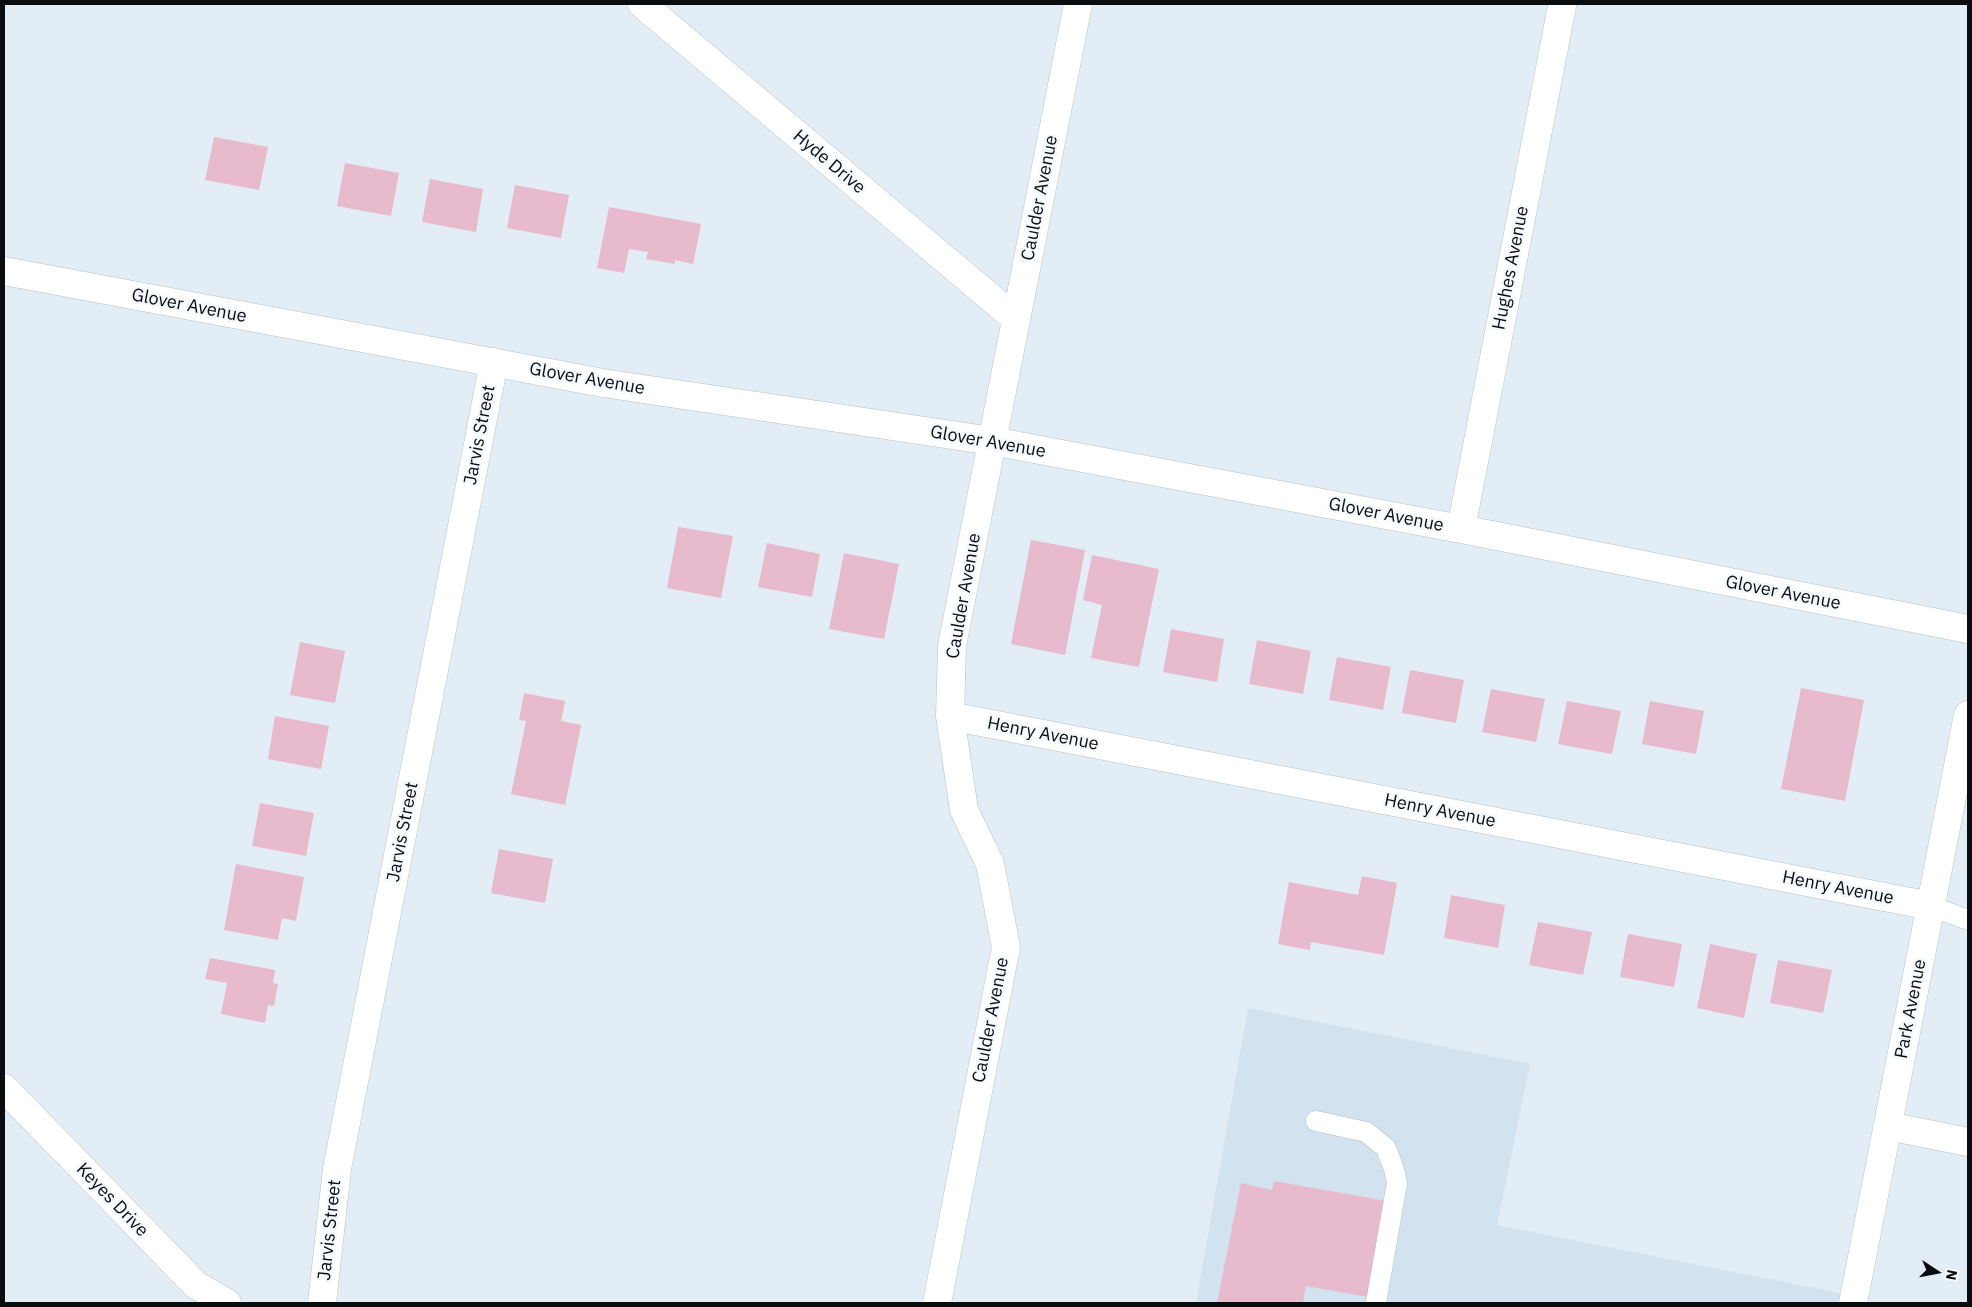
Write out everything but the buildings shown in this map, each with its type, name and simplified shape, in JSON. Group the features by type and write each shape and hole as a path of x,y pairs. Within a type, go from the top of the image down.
{"street":[{"name":"Hyde Drive","path":"642,4 1016,319"},
{"name":"Caulder Avenue","path":"937,1303 1006,947 990,864 964,810 950,716 952,646 1078,4"},
{"name":"Hughes Avenue","path":"1461,530 1562,6"},
{"name":"Glover Avenue","path":"4,271 603,383 992,441 1968,629"},
{"name":"Jarvis Street","path":"322,1303 337,1169 494,362"},
{"name":"Park Avenue","path":"1853,1303 1968,715"},
{"name":"Henry Avenue","path":"950,716 1931,906"},
{"name":"Keyes Drive","path":"4,1088 196,1286 227,1303"},
{"path":"1888,1126 1968,1142"}],"lane":[{"path":"1931,906 1968,920"},
{"path":"1316,1121 1366,1132 1386,1148 1394,1169 1397,1183 1376,1303"}],"shaded area":[{"path":"1248,1008 1530,1064 1497,1225 1855,1296 1853,1303 1196,1303"}]}
